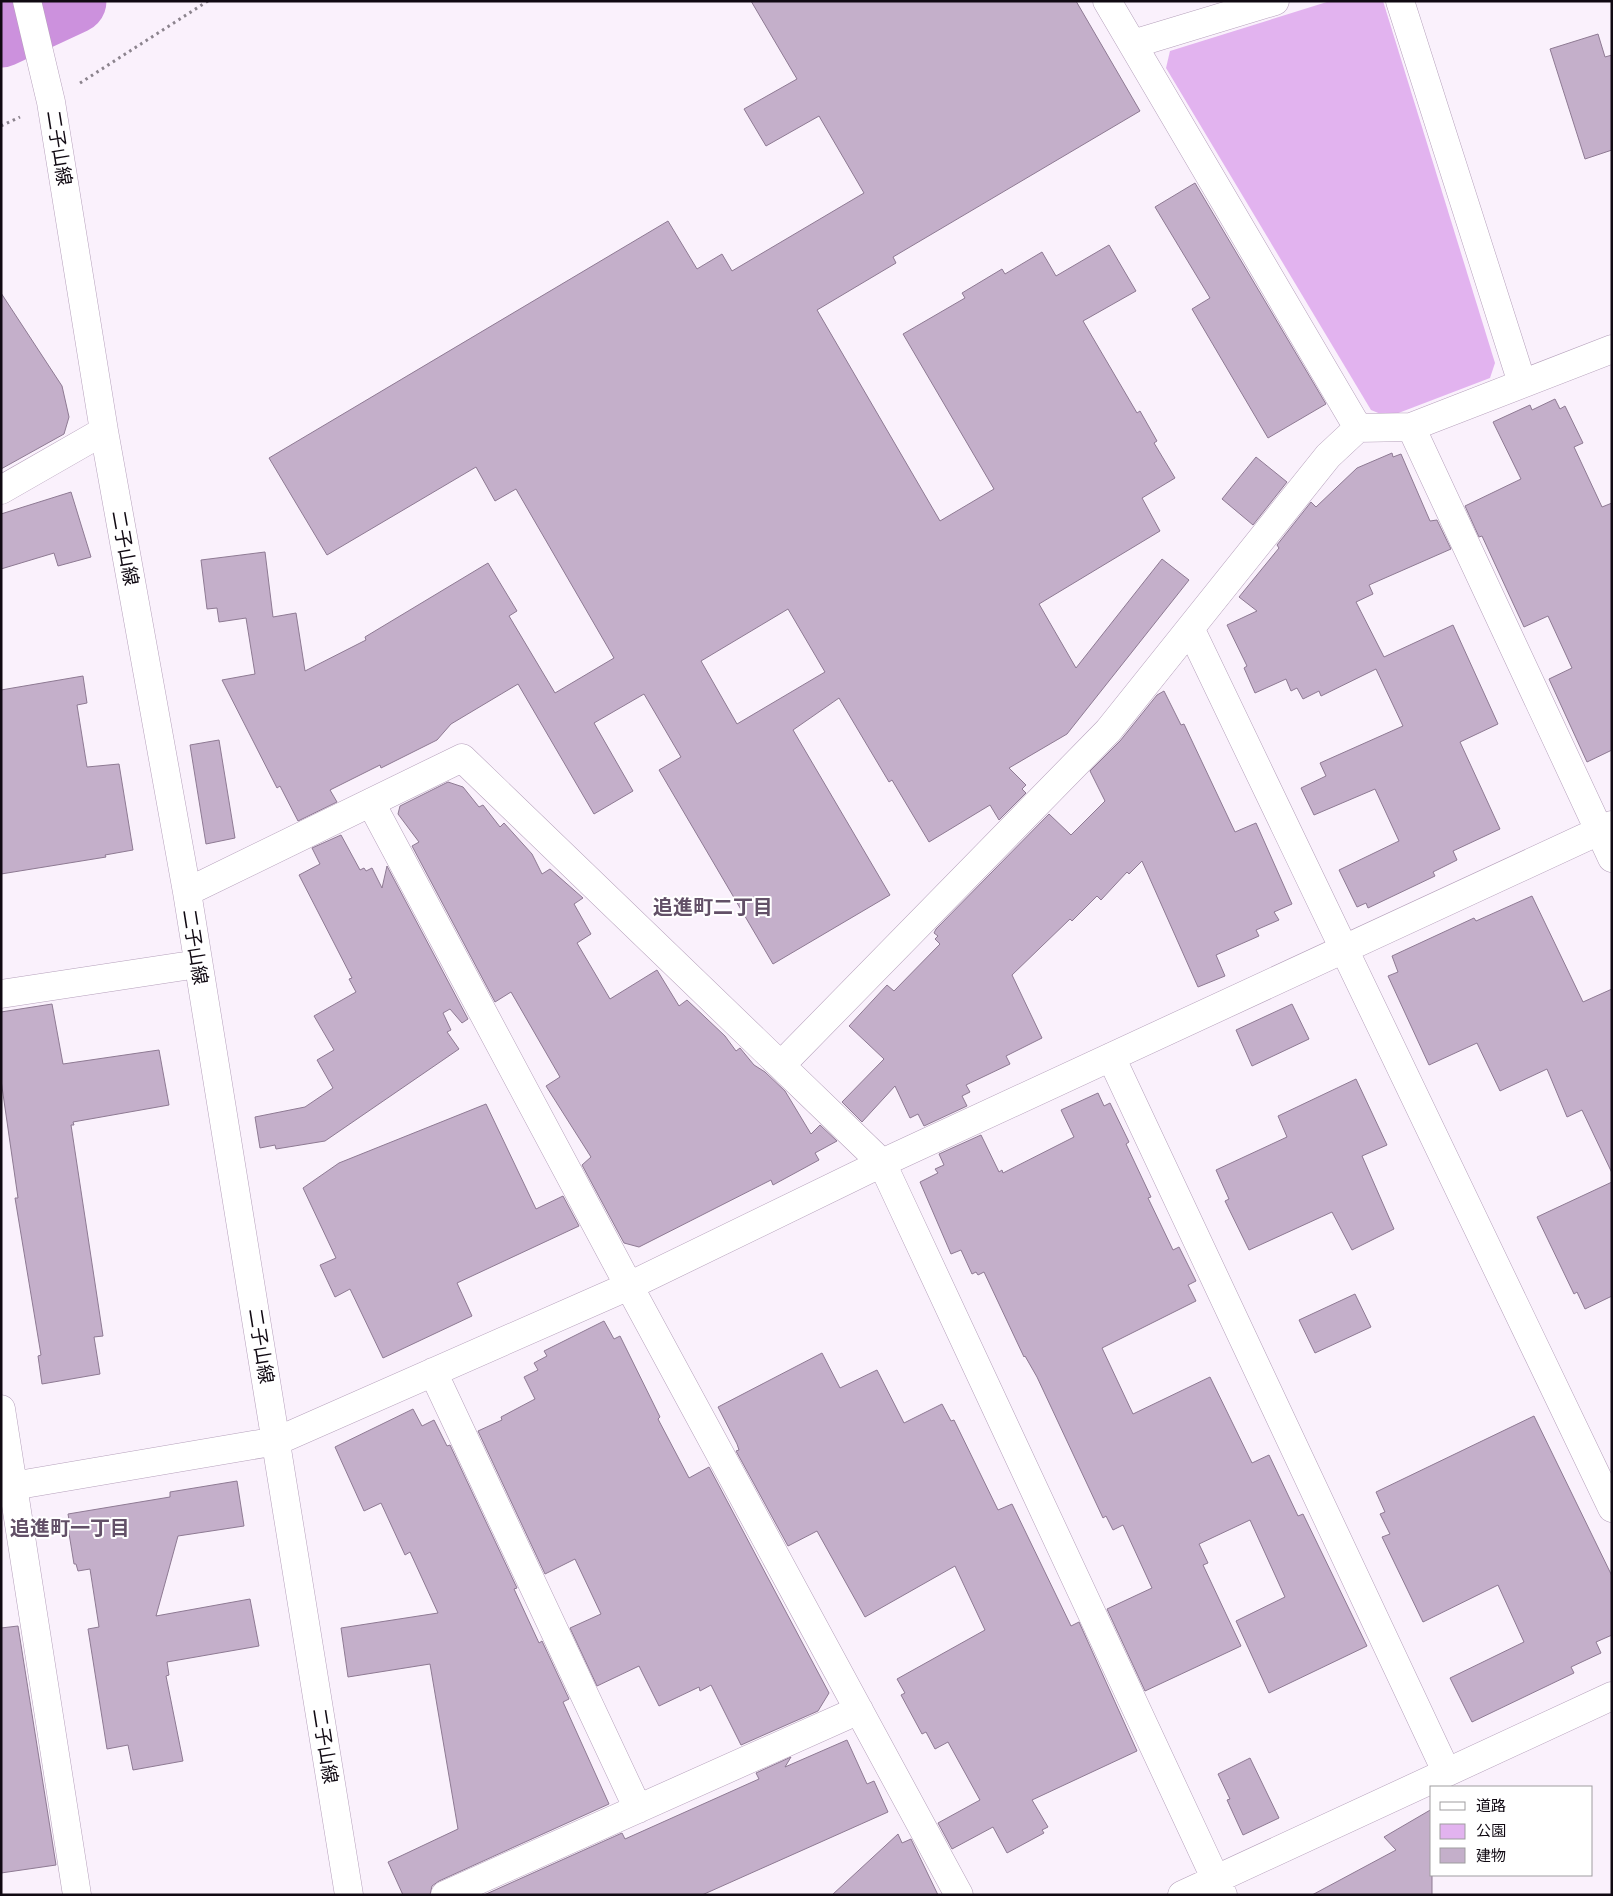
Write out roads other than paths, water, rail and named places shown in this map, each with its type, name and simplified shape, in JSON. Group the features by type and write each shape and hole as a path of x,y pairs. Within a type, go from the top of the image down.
{"street":[{"name":"二子山線","path":"27,1 50,96 104,431 186,892 277,1441 349,1895"},
{"path":"1108,1 1358,428"},
{"path":"1133,44 1275,1"},
{"path":"1400,1 1522,383"},
{"path":"782,1064 1108,731 1191,630 1328,456 1358,428 1411,427 1612,350"},
{"path":"1411,427 1606,828 1612,858"},
{"path":"1,490 104,431"},
{"path":"1191,630 1612,1508"},
{"path":"186,892 462,758 782,1064 882,1163 1219,1887"},
{"path":"371,803 629,1286 959,1895"},
{"path":"7,1487 277,1441 629,1286 882,1163 1606,828"},
{"path":"1,994 198,964"},
{"path":"1111,1057 1446,1771"},
{"path":"433,1372 638,1809"},
{"path":"1,1409 7,1487 77,1895"},
{"path":"1182,1895 1219,1887 1446,1771 1612,1696"},
{"path":"445,1895 859,1710"}],"waterway":[{"path":"1,35 74,1"}],"district":[{"name":"追進町二丁目","path":"713,907"},
{"name":"追進町一丁目","path":"70,1528"}]}
